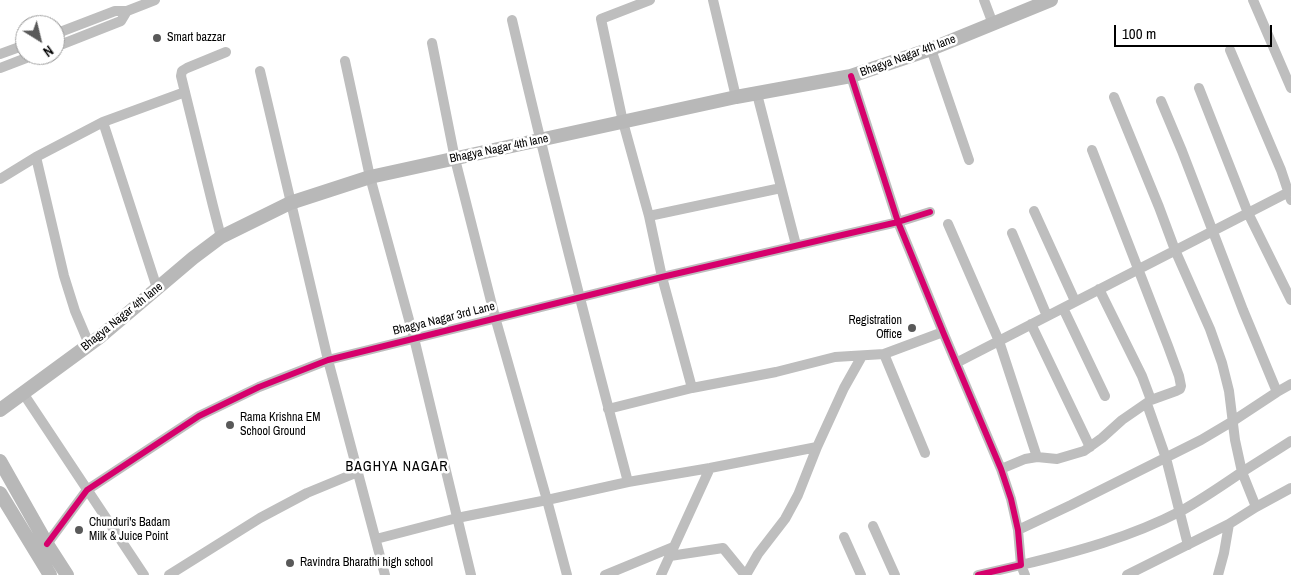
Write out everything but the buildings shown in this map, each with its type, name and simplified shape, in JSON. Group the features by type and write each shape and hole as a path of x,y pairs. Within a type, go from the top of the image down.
{"main road":[{"name":"Bhagya Nagar 4th lane","path":"0,410 58,369 193,258 222,237 290,203 370,177 736,97 852,76 931,49 1051,0"},
{"path":"0,461 47,544 67,575"},
{"path":"0,493 50,575"}],"street":[{"path":"65,30 115,11 126,10 155,0"},
{"path":"650,0 601,19 622,122 649,216 662,277 692,388"},
{"path":"713,0 736,97"},
{"path":"984,0 993,24"},
{"path":"1253,0 1291,88"},
{"path":"65,43 121,21 126,10"},
{"path":"512,20 579,298 628,482"},
{"path":"432,42 455,159 495,317 567,575"},
{"path":"931,49 969,160"},
{"path":"956,363 1248,212 1290,194 1230,50"},
{"path":"222,237 181,76 182,71 187,68 226,52"},
{"path":"4,53 11,64"},
{"path":"345,61 370,177 414,338 472,575"},
{"path":"0,68 15,62"},
{"path":"260,71 328,360 385,575"},
{"path":"852,76 898,222 1001,469 1011,499 1018,530 1023,570"},
{"path":"1199,88 1248,212 1291,300"},
{"path":"0,179 36,157 103,122 185,92"},
{"path":"757,94 796,245"},
{"path":"1114,97 1175,250 1210,329 1222,363 1229,391 1235,440 1242,472 1256,507"},
{"path":"1161,101 1182,151 1242,310 1277,392"},
{"path":"103,122 157,288"},
{"path":"1001,469 1025,459 1038,457 1056,459 1084,451 1122,420 1149,402 1180,389 1181,382 1168,346 1092,150"},
{"path":"36,157 64,276 75,311 89,344"},
{"path":"649,216 781,188"},
{"path":"1034,211 1076,301"},
{"name":"Bhagya Nagar 3rd Lane","path":"47,544 87,490 200,416 259,387 328,360 495,317 898,222 930,212"},
{"path":"948,224 999,341 1038,457"},
{"path":"1012,233 1047,316"},
{"path":"1099,289 1142,376 1166,458 1188,545"},
{"path":"1063,308 1105,396"},
{"path":"1031,324 1090,447"},
{"path":"608,408 692,388 776,372 835,357 884,354 943,332"},
{"path":"884,354 925,453"},
{"path":"605,575 671,551 723,548 746,575 758,554 785,519 798,495 817,447 844,388 862,356"},
{"path":"1018,530 1166,458 1233,421 1291,384"},
{"path":"23,393 144,575"},
{"path":"978,575 1023,570 1145,528 1202,499 1291,441"},
{"path":"376,539 458,518 628,482 817,447"},
{"path":"662,575 671,551 710,468"},
{"path":"169,575 260,518 307,493 358,472"},
{"path":"1127,575 1229,524 1291,488"},
{"path":"1218,575 1229,524"},
{"path":"874,526 895,575"},
{"path":"844,537 861,575"}],"cycle path":[{"path":"851,76 898,222 1001,469 1011,499 1018,530 1021,565 978,575"},
{"path":"47,544 87,490 199,416 259,387 328,360 662,277 898,222 930,212"}],"place":[{"name":"Smart bazzar","path":"157,38"},
{"name":"Registration Office","path":"912,328"},
{"name":"Rama Krishna EM School Ground","path":"230,425"},
{"name":"Chunduri's Badam Milk & Juice Point","path":"79,530"},
{"name":"Ravindra Bharathi high school","path":"290,563"}],"district":[{"name":"BAGHYA NAGAR","path":"397,467"}]}
